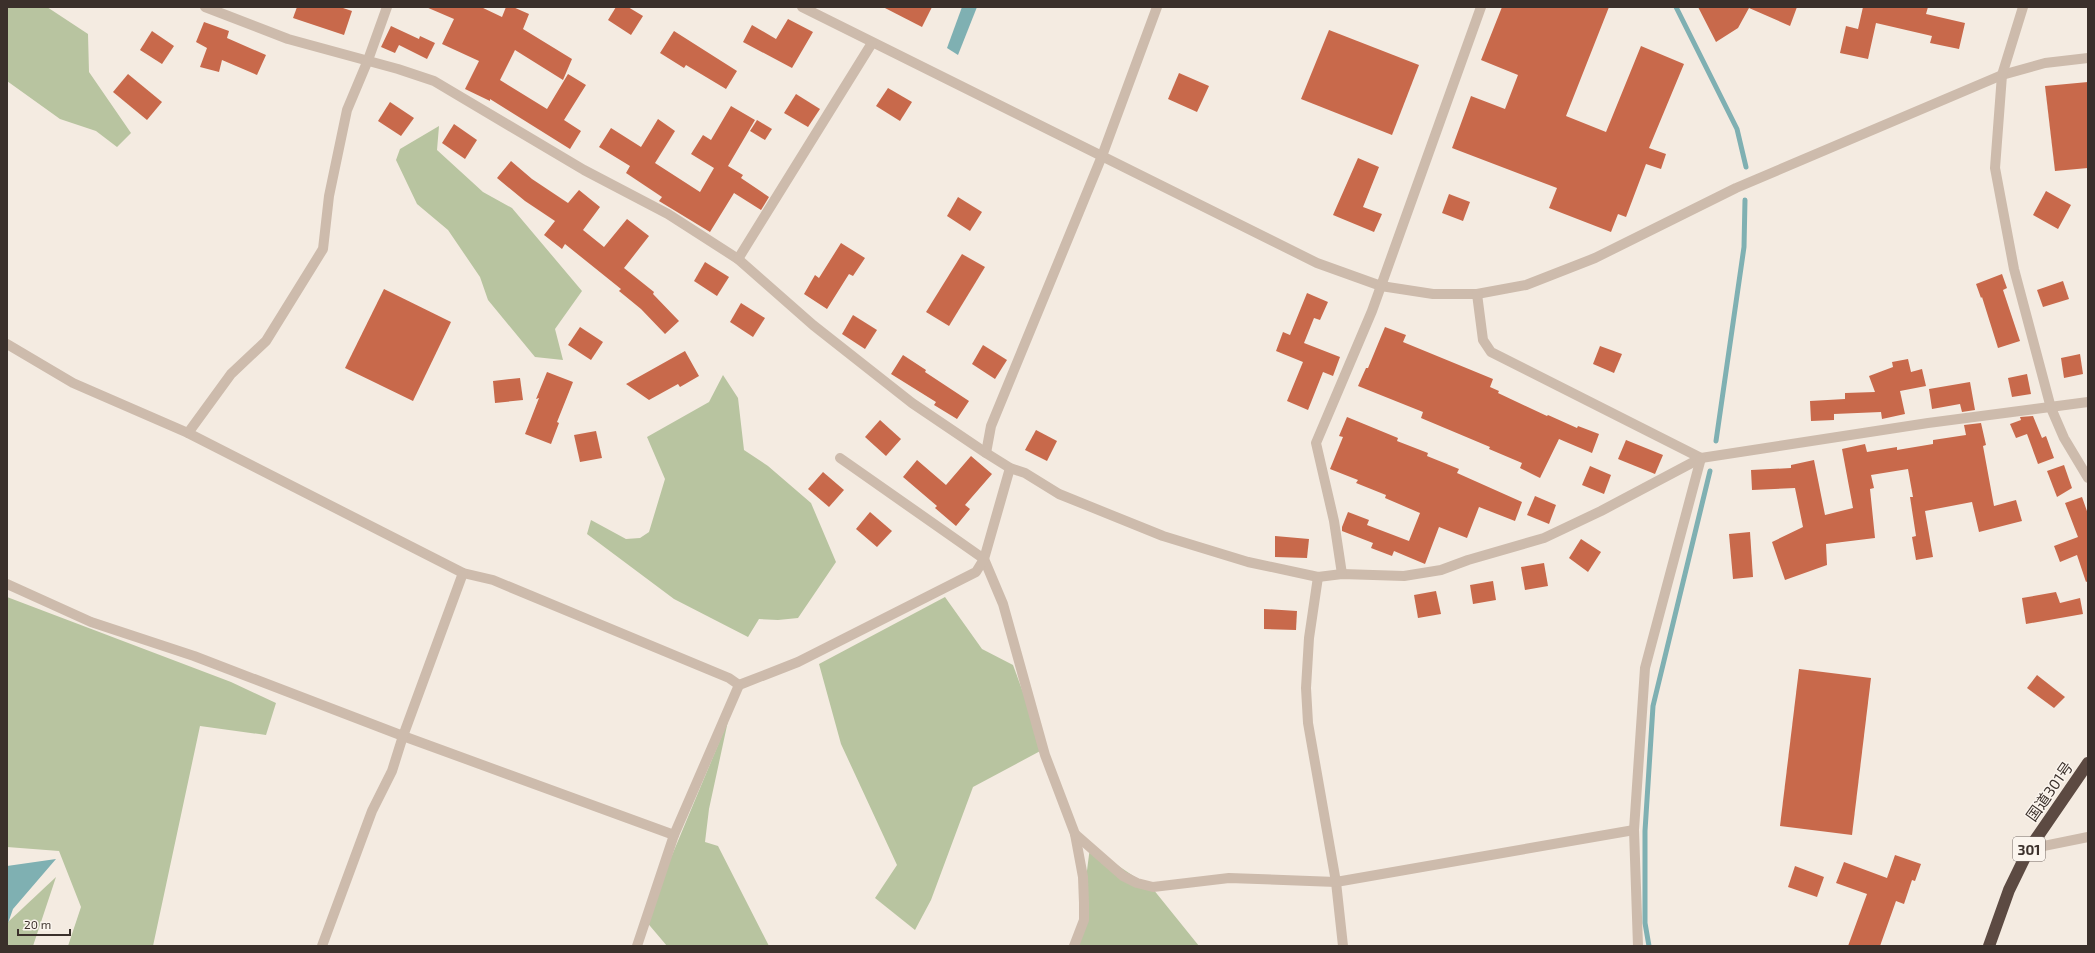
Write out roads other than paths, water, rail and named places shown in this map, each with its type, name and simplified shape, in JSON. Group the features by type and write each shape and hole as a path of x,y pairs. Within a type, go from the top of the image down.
{"highway":[{"name":"国道301号","path":"1989,946 2009,890 2029,849 2088,763"}],"street":[{"path":"205,7 288,38 368,60 434,82 584,170 668,214 738,259 813,325 912,403 1010,468 1025,473 1059,494 1163,536 1248,562 1318,577 1342,574 1404,576 1434,571 1544,538 1601,511 1700,458 1928,423 2088,402"},
{"path":"188,433 231,374 266,342 323,248 329,196 347,110 368,60 387,7"},
{"path":"802,7 1317,264 1381,286 1433,294 1477,294 1526,285 1595,258 1736,188 2002,74 2045,63 2088,58"},
{"path":"986,453 992,426 1102,156 1157,7"},
{"path":"1342,574 1334,521 1316,443 1381,286 1482,7"},
{"path":"2023,7 2002,74 1995,168 2014,269 2051,408 2064,438 2088,478"},
{"path":"738,259 872,43"},
{"path":"1477,294 1483,340 1491,352 1700,458"},
{"path":"7,344 73,383 188,433 463,573 493,580 523,594 615,630 729,678 739,685"},
{"path":"840,458 984,559 1003,604 1045,755 1075,834 1083,877 1084,920 1074,946"},
{"path":"1638,946 1634,830 1645,668 1700,458"},
{"path":"637,946 674,835 739,685 798,662 976,572 984,559 1010,468"},
{"path":"322,946 372,811 392,771 403,736 463,573"},
{"path":"1318,577 1309,638 1306,688 1308,723 1336,882 1343,946"},
{"path":"7,584 91,622 194,656 403,736 674,835"},
{"path":"1075,834 1123,876 1153,887 1229,878 1336,882 1634,830"},
{"path":"2029,849 2088,837"}],"water":[{"path":"962,7 977,7 958,55 947,48"},
{"path":"56,859 13,909 7,926 7,866"}],"waterway":[{"path":"1676,7 1737,129 1746,167"},
{"path":"1716,441 1744,247 1745,200"},
{"path":"1649,946 1645,923 1645,831 1653,706 1710,471"}]}
